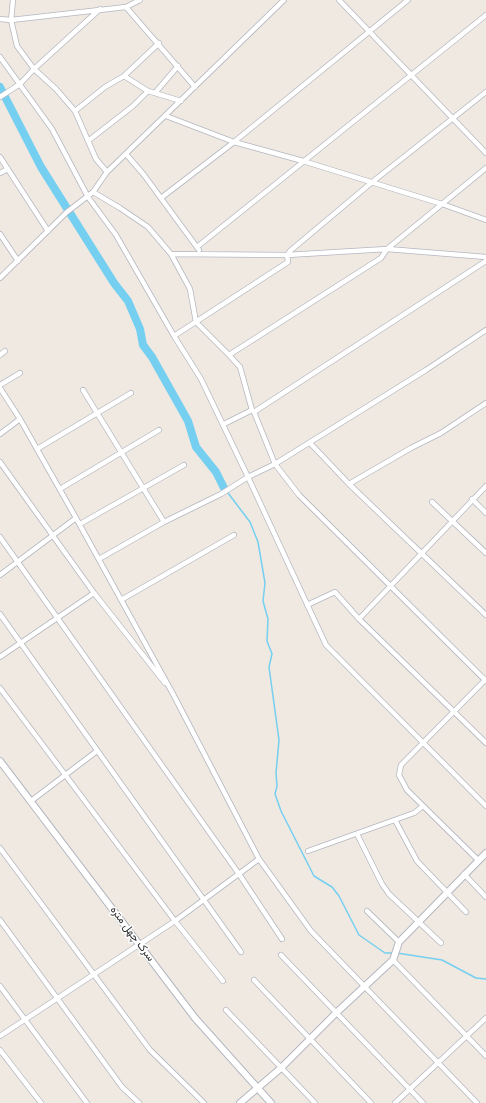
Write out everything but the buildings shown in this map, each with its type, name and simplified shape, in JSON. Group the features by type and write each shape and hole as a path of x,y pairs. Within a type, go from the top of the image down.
{"street":[{"path":"13,0 11,20 17,46 34,69 56,89 74,111 96,159 107,172"},
{"path":"0,19 11,20 126,7 140,0"},
{"path":"0,278 71,208 88,197 107,172 284,0"},
{"path":"339,0 486,153"},
{"path":"161,198 234,142 408,0"},
{"path":"126,7 196,87"},
{"path":"0,97 20,84 34,69 100,9"},
{"path":"197,247 258,200 303,161 486,15"},
{"path":"74,111 124,76 159,43"},
{"path":"0,57 52,129 88,197 116,235 174,336 201,379 224,424 326,645 486,806"},
{"path":"155,93 178,66"},
{"path":"124,76 148,91 181,101"},
{"path":"88,141 133,106 148,91"},
{"path":"287,255 371,183 486,92"},
{"path":"166,116 234,142 303,161 442,204 486,220"},
{"path":"126,154 161,198 202,254"},
{"path":"0,157 48,231"},
{"path":"229,355 381,258 387,249 486,168"},
{"path":"0,174 8,169"},
{"path":"93,192 148,227 171,254 190,289 196,322 240,367 253,411 275,464 299,495 486,680 401,765 399,775 407,790 478,860"},
{"path":"0,234 18,261"},
{"path":"171,254 287,255 387,249 486,258"},
{"path":"174,336 288,262 287,255"},
{"path":"224,424 253,411 486,261"},
{"path":"99,559 164,522 221,494 248,476 275,464 486,330"},
{"path":"0,355 5,352"},
{"path":"0,385 20,373"},
{"path":"0,388 20,419 80,524 173,694 259,859 311,931 477,1103"},
{"path":"83,390 164,522"},
{"path":"37,449 131,393"},
{"path":"349,484 411,448 441,433 486,404"},
{"path":"0,434 20,419"},
{"path":"60,489 159,430"},
{"path":"310,443 349,484 486,616"},
{"path":"0,462 94,593 173,694"},
{"path":"80,524 184,466"},
{"path":"359,619 421,552 486,486"},
{"path":"472,499 486,513"},
{"path":"432,502 486,553"},
{"path":"0,575 76,518"},
{"path":"121,600 234,535"},
{"path":"0,537 239,874 282,938"},
{"path":"307,605 335,592 359,619 486,742"},
{"path":"0,657 94,593"},
{"path":"0,614 241,952"},
{"path":"0,688 175,921 223,981"},
{"path":"31,801 97,751"},
{"name":"سرک چهل متره","path":"0,760 195,1018 271,1103"},
{"path":"308,851 414,813 423,806"},
{"path":"395,820 417,861 448,891 466,912"},
{"path":"357,834 382,884 389,894 441,943"},
{"path":"0,848 150,1050 204,1103"},
{"path":"240,1103 281,1068 336,1012 364,987 394,955 399,942 486,853"},
{"path":"0,1036 94,976 205,901 259,859"},
{"path":"464,874 486,897"},
{"path":"367,911 399,942"},
{"path":"0,920 122,1087 139,1103"},
{"path":"281,955 423,1103"},
{"path":"394,955 466,1036 486,1056"},
{"path":"254,980 371,1103"},
{"path":"0,986 87,1103"},
{"path":"226,1010 315,1103"},
{"path":"395,1103 485,1020"},
{"path":"0,1050 41,1103"}],"waterway":[{"path":"0,87 41,167 114,283 128,301 140,329 143,345 152,357 188,421 196,447 216,472 224,488"},
{"path":"228,493 250,522 258,542 265,583 263,601 268,619 267,641 272,654 269,667 279,740 276,773 277,786 275,794 281,811 314,876 332,887 339,896 359,935 385,953 393,953"},
{"path":"397,953 442,960 476,978 486,979"}]}
